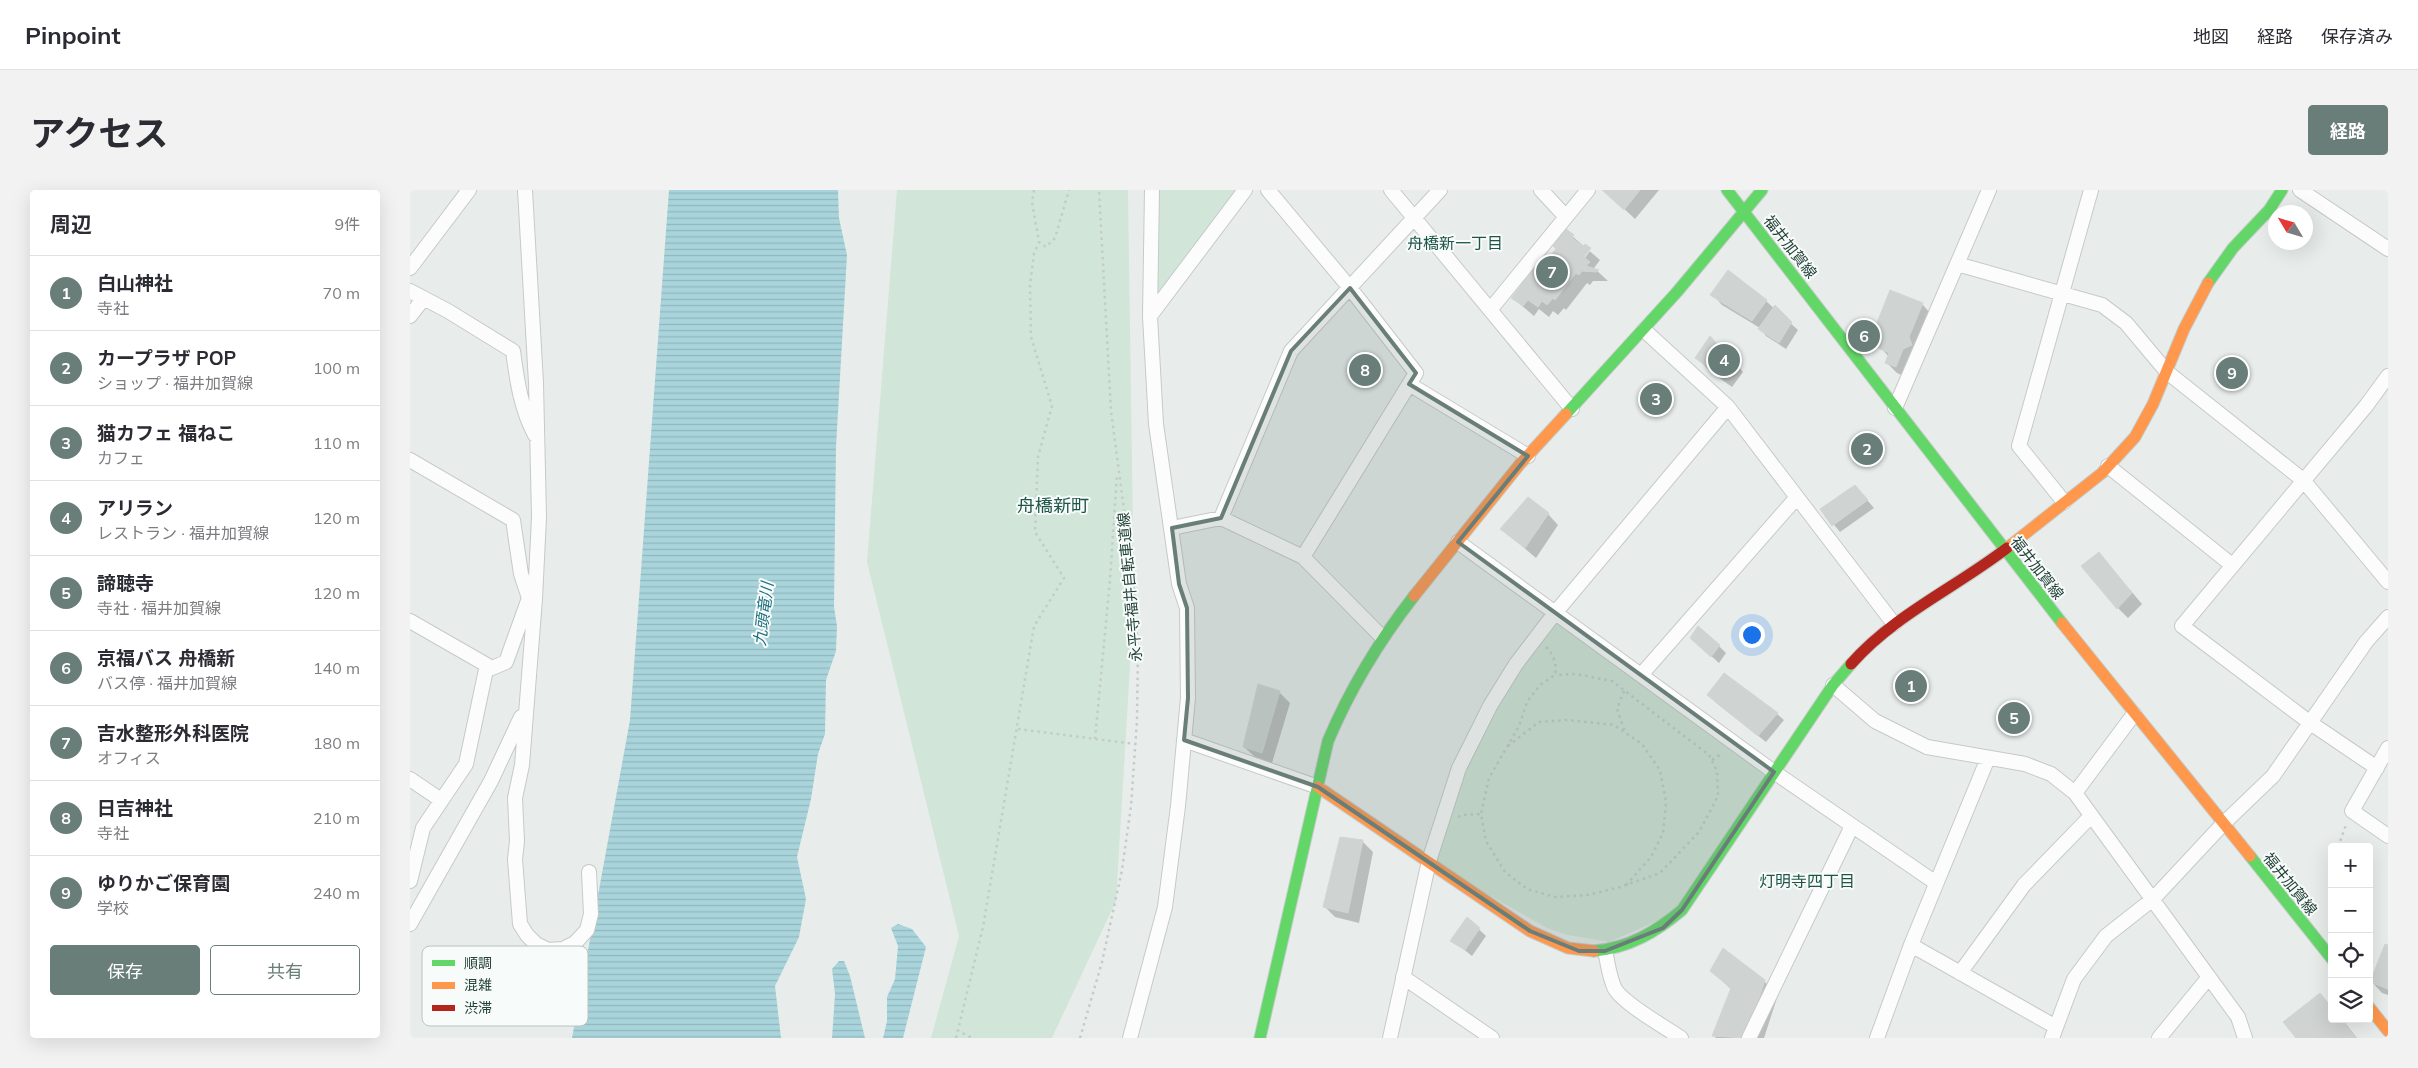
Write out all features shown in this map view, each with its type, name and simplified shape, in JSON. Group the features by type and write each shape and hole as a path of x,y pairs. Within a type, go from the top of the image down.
{"street":[{"path":"410,268 469,190"},
{"path":"525,190 539,517 522,765 515,798 517,910 520,924 527,935 540,946"},
{"path":"1130,1038 1165,907 1188,698 1187,608 1179,584 1156,424 1150,316 1152,190"},
{"path":"1150,316 1245,190"},
{"path":"1268,190 1350,288 1416,373 1303,557"},
{"path":"1391,190 1572,409"},
{"path":"1221,518 1291,351 1440,190"},
{"path":"1541,190 1565,216"},
{"path":"1490,310 1588,190"},
{"name":"福井加賀線","path":"1727,190 2004,550 2222,825 2328,954"},
{"path":"1260,1038 1328,741 1338,715 1382,638 1528,456 1644,330 1762,190"},
{"path":"1895,408 1989,190"},
{"path":"2064,502 2019,446 2091,190"},
{"path":"1184,740 1318,787 1530,931 1579,951 1605,951 1638,940 1663,928 1682,910 1833,686 1868,645 1894,624 2004,550 2108,466 2135,437 2153,404 2184,329 2208,283 2234,248 2269,210 2282,190"},
{"path":"2300,190 2388,249"},
{"path":"1957,264 2102,305 2126,323 2167,372 2303,480 2388,582"},
{"path":"410,291 513,351 518,388 526,417 537,441"},
{"path":"410,316 424,298"},
{"path":"1644,330 1728,407 1894,624"},
{"path":"2377,768 2309,722 2182,626 2366,406 2388,376"},
{"path":"1409,384 1528,456"},
{"path":"1390,1038 1428,861 1460,768 1490,706 1555,612 1728,407"},
{"path":"410,460 513,520 521,574 532,598 506,662 492,668 410,621"},
{"path":"2108,466 2232,565"},
{"path":"1641,675 1797,497"},
{"path":"1172,528 1221,518 1303,557 1382,638"},
{"path":"1458,542 1774,772 1936,883"},
{"path":"1911,945 1960,973 2054,1033 2074,979 2106,936 2153,899 2222,825 2273,776 2366,642 2388,617"},
{"path":"410,881 423,828 466,764 487,665"},
{"path":"1833,686 1875,721 1927,746 2024,764 2051,774 2075,793 2238,1017 2245,1038"},
{"path":"410,924 491,781 526,705"},
{"path":"2075,793 2134,714"},
{"path":"2388,748 2352,811 2388,836"},
{"path":"1877,1038 1911,945 1988,758"},
{"path":"410,779 441,800"},
{"path":"1960,973 2024,885 2091,816"},
{"path":"1749,1038 1852,826"},
{"path":"569,946 575,943 587,930 591,914 589,872"},
{"path":"1605,951 1611,979 1616,991 1625,1000 1681,1038"},
{"path":"1403,977 1492,1038"},
{"path":"2159,1038 2209,978"},
{"path":"2373,1011 2387,1026"}],"path":[{"path":"956,1038 983,927 1034,626 1064,578 1035,532 1038,457 1052,406 1031,337 1030,284 1034,253 1039,242 1032,202 1034,190"},
{"path":"1039,242 1046,248 1054,238 1069,190"},
{"name":"永平寺福井自転車道線","path":"1080,1038 1102,962 1117,893 1131,806 1136,744 1138,650 1132,578 1111,411 1099,190"},
{"path":"1095,739 1110,580 1118,465"},
{"path":"1537,637 1551,652 1556,667 1555,675"},
{"path":"1576,674 1612,681 1709,755 1717,771 1718,796 1698,832 1660,873 1588,895 1555,897 1527,889 1505,872 1486,842 1481,814 1489,778 1519,726 1527,702 1540,685 1555,675 1576,674"},
{"path":"1624,691 1617,709 1626,733"},
{"path":"1507,747 1539,722 1568,720 1614,725 1642,744 1660,770 1666,802 1663,833 1651,857 1625,885"},
{"path":"1018,729 1136,744"},
{"path":"2340,843 2352,811"},
{"path":"957,1030 972,1038"}],"highlighted area":[{"path":"1350,288 1416,373 1409,384 1528,456 1458,542 1774,772 1682,910 1663,928 1605,951 1579,951 1530,931 1318,787 1184,740 1188,698 1187,608 1179,584 1172,528 1221,518 1291,351"}],"green space":[{"path":"897,190 1128,190 1134,599 1116,901 1052,1038 931,1038 959,936 867,562"},
{"path":"1155,190 1245,190 1150,307"},
{"path":"1555,613 1770,769 1682,910 1609,942 1568,935 1547,928 1429,861 1459,768"}],"water":[{"name":"九頭竜川","path":"669,190 838,190 839,218 847,255 836,447 834,607 837,626 836,651 826,680 825,734 818,754 811,799 797,857 806,899 799,937 775,986 781,1038 572,1038 574,1026 588,1026 588,950 630,720"},
{"path":"898,924 912,929 926,947 903,1038 883,1038 887,1021 887,997 895,979 898,946 891,928"},
{"path":"839,961 844,961 850,976 865,1038 832,1038 835,994 832,969"}],"building":[{"path":"1602,190 1640,190 1624,210"},
{"path":"1565,228 1574,235 1572,238 1583,246 1585,244 1591,248 1584,257 1590,262 1586,266 1599,270 1596,272 1582,271 1579,275 1576,273 1555,300 1553,298 1547,305 1542,301 1538,307 1528,300 1523,306 1511,298 1543,257 1547,260 1556,249 1553,246"},
{"path":"1728,270 1767,300 1752,321 1710,295"},
{"path":"1890,290 1923,303 1909,337 1912,345 1903,349 1896,367 1885,363 1889,353 1878,348 1880,342 1871,338"},
{"path":"1775,305 1792,322 1779,343 1758,329"},
{"path":"1710,336 1729,357 1718,374 1695,358"},
{"path":"1855,485 1868,500 1832,526 1820,509"},
{"path":"1528,497 1549,513 1525,548 1500,529"},
{"path":"2099,552 2132,593 2117,609 2081,566"},
{"path":"1698,626 1720,645 1711,657 1690,638"},
{"path":"1724,673 1778,713 1758,736 1707,695"},
{"path":"1258,684 1280,691 1262,753 1243,747"},
{"path":"1340,837 1363,840 1348,913 1323,907"},
{"path":"1467,917 1480,928 1465,950 1450,941"},
{"path":"2385,944 2388,945 2388,989 2373,983 2373,974"},
{"path":"1723,948 1765,980 1746,1038 1712,1036 1731,988 1710,971"},
{"path":"2320,993 2328,1003 2328,1023 2344,1023 2356,1038 2296,1038 2283,1022"}],"traffic: fast":[{"path":"1727,190 2062,623"},
{"path":"1566,414 1677,292 1762,190"},
{"path":"2208,283 2233,248 2269,210 2282,190"},
{"path":"1260,1038 1328,741 1366,666 1414,596"},
{"path":"1594,951 1630,943 1641,938 1682,910 1833,685 1851,664"},
{"path":"2250,856 2328,954"}],"traffic: slow":[{"path":"2007,548 2102,473 2135,437 2153,404 2184,329 2208,283"},
{"path":"1414,596 1520,464 1566,414"},
{"path":"2062,623 2250,856"},
{"path":"1318,787 1530,931 1568,948 1594,951"},
{"path":"2373,1012 2388,1031"}],"traffic: jam":[{"path":"1851,664 1886,631 1906,616 2007,548"}],"place":[{"name":"吉水整形外科医院","path":"1552,272"},
{"name":"京福バス 舟橋新","path":"1864,336"},
{"name":"アリラン","path":"1724,360"},
{"name":"日吉神社","path":"1365,370"},
{"name":"ゆりかご保育園","path":"2232,373"},
{"name":"猫カフェ 福ねこ","path":"1656,399"},
{"name":"カープラザ POP","path":"1867,449"},
{"name":"白山神社","path":"1911,686"},
{"name":"諦聴寺","path":"2014,718"}],"district":[{"name":"舟橋新一丁目","path":"1455,243"},
{"name":"舟橋新町","path":"1053,506"},
{"name":"灯明寺四丁目","path":"1807,881"}]}
